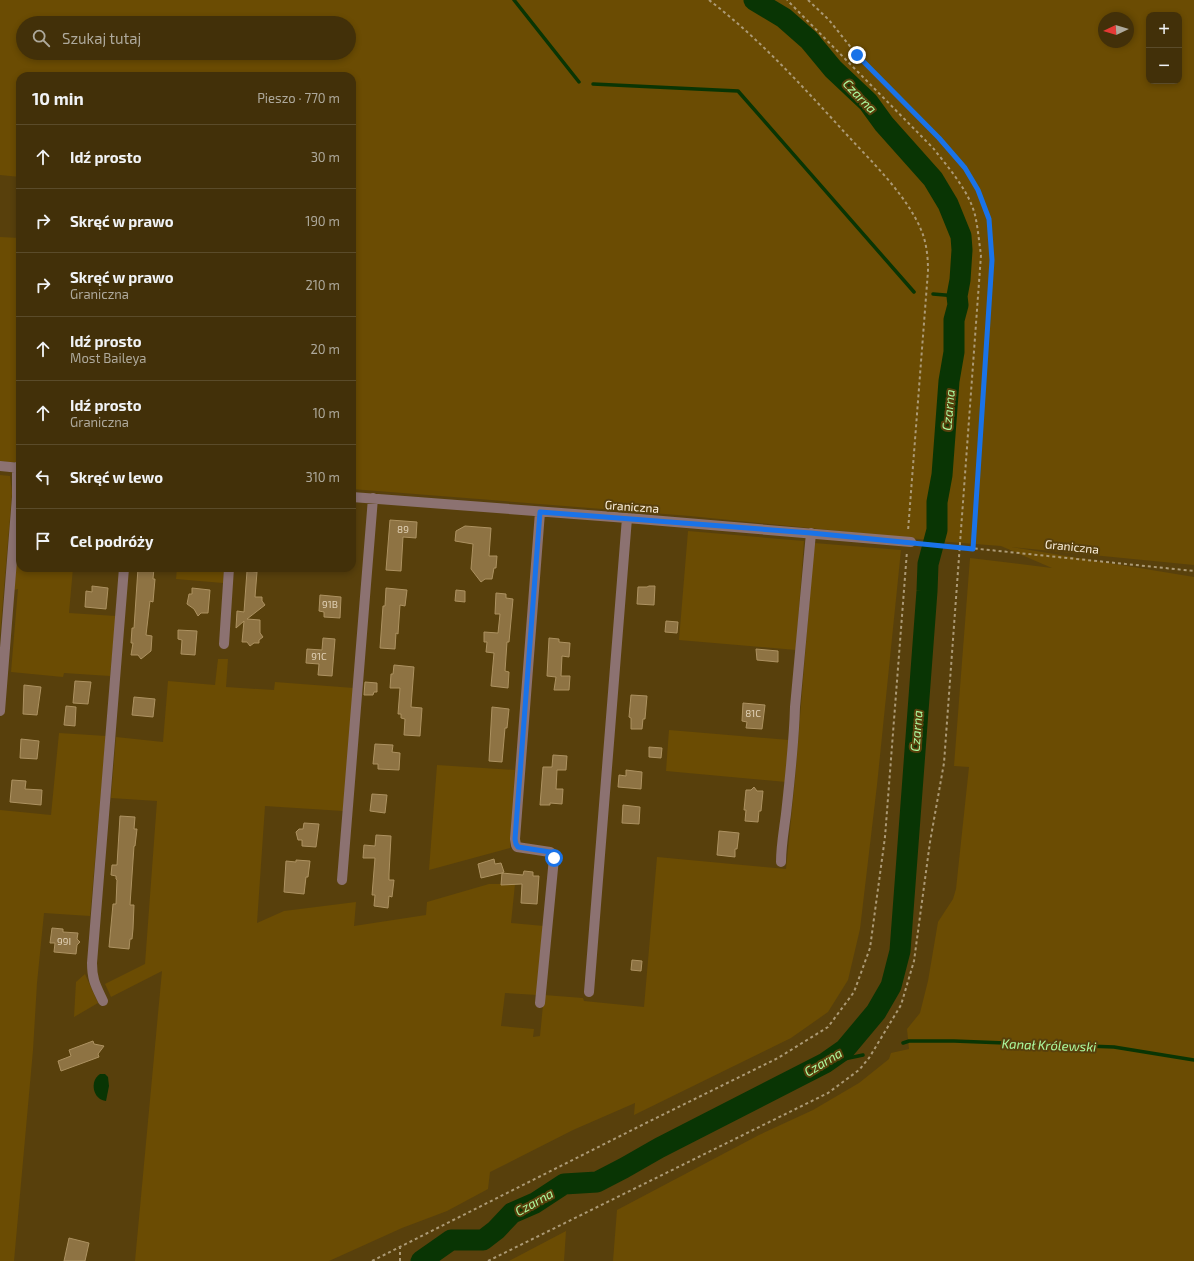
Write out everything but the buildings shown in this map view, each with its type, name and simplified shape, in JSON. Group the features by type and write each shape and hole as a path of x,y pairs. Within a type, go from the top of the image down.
{"street":[{"path":"0,466 16,467"},
{"name":"Graniczna","path":"356,497 909,542"},
{"path":"342,880 373,498"},
{"path":"0,711 16,510"},
{"path":"540,512 515,839 518,847 550,852 553,854 554,858 540,1003"},
{"path":"589,992 627,518"},
{"path":"781,862 811,533"},
{"path":"103,1001 92,976 92,963 124,572"},
{"path":"224,644 229,572"}],"path":[{"path":"372,1261 655,1118 778,1058 828,1027 854,992 870,948 885,837 909,542 928,271 927,254 922,233 908,206 876,166 795,77 751,35 709,0"},
{"path":"488,1261 828,1093 859,1070 870,1058 901,1005 914,961 930,842 944,763 981,255 974,214 963,188 950,169 932,148 787,0"},
{"path":"808,0 829,20 857,55 939,138 965,168 978,190 989,219 992,260 973,549"},
{"name":"Graniczna","path":"909,542 1194,571"},
{"path":"400,1247 400,1261"}],"shaded area":[{"path":"0,0 1194,0 1194,565 1011,547 1194,577 1194,1261 613,1261 617,1210 759,1135 813,1110 859,1083 889,1059 891,1053 909,1049 907,1029 920,1013 928,981 938,922 953,899 956,889 969,767 954,766 970,558 1052,568 1001,546 690,516 356,489 356,72 16,72 16,177 0,175"},
{"path":"0,237 16,238 16,463 0,461"},
{"path":"0,475 10,476 12,493 0,635"},
{"path":"688,531 804,541 796,650 679,640"},
{"path":"814,543 901,550 877,785 860,929 848,980 828,1012 791,1038 634,1115 635,1103 573,1130 490,1172 488,1189 447,1211 402,1228 329,1261 135,1261 162,971 111,997 105,984 145,964 157,801 111,798 116,737 163,742 168,681 215,685 218,659 228,659 226,687 274,690 275,682 354,688 343,811 265,806 257,923 284,911 356,902 354,926 426,915 427,902 489,884 515,884 511,923 544,926 538,995 505,993 501,1026 534,1029 533,1037 540,1036 544,995 583,998 584,1001 644,1007 657,857 786,869 795,780"},
{"path":"16,567 16,572 73,572 69,613 116,616 110,676 64,673 63,677 11,672 18,589 14,590"},
{"path":"177,572 224,572 223,583 176,579"},
{"path":"669,730 789,740 786,782 666,771"},
{"path":"59,733 106,736 90,916 44,913 14,1261 0,1261 0,810 51,815"},
{"path":"437,765 515,770 510,848 429,870"},
{"path":"85,974 98,1003 74,1017 76,982"},
{"path":"100,1074 105,1074 108,1077 109,1086 106,1101 98,1097 94,1090 94,1081"},
{"path":"566,1231 564,1261 509,1261"}],"waterway":[{"path":"514,0 579,82"},
{"name":"Czarna","path":"421,1261 451,1240 483,1240 496,1230 512,1213 535,1203 564,1184 597,1182 659,1148 825,1063 845,1049 876,1012 891,986 900,951 928,564 937,530 937,502 942,475 949,381 954,352 954,320 958,305 957,296 960,280 962,250 961,236 948,204 933,179 884,124 868,102 833,69 809,40 784,18 754,0"},
{"path":"593,84 738,91 914,292"},
{"path":"933,294 957,296"},
{"name":"Kanał Królewski","path":"903,1043 909,1041 954,1041 1114,1047 1194,1060"},
{"name":"Kanał Królewski","path":"825,1063 863,1055"}],"route":[{"path":"554,858 553,854 550,852 520,848 516,844 515,839 540,512 811,533 973,549 992,260 989,219 978,190 965,168 939,138 857,55"}]}
